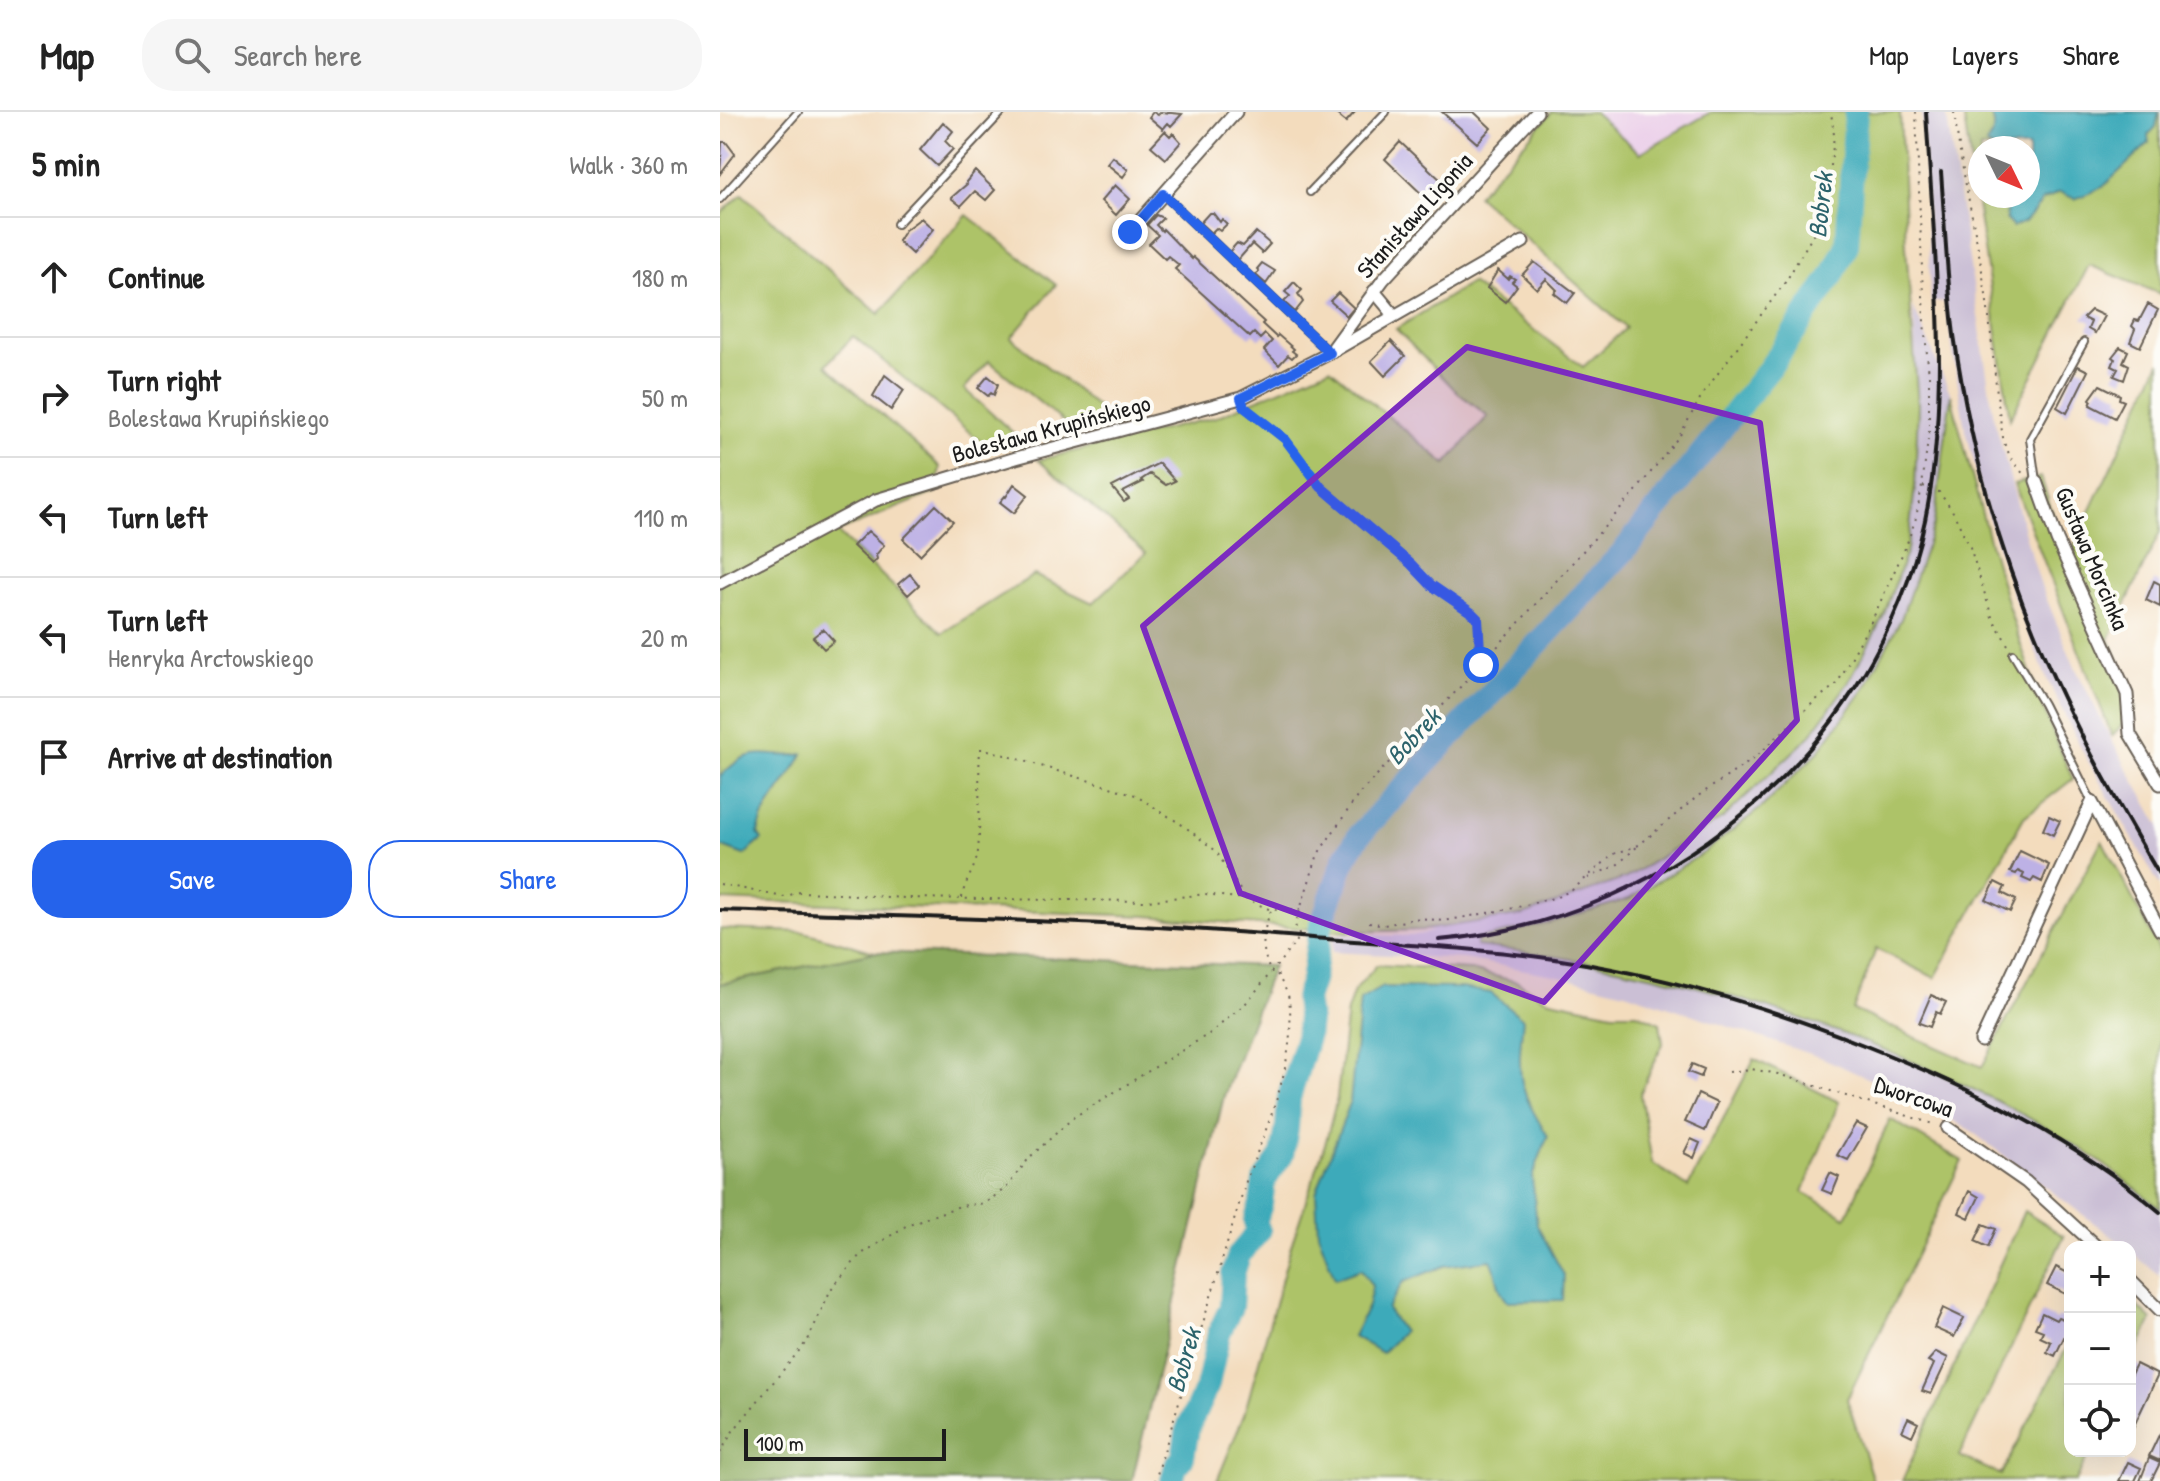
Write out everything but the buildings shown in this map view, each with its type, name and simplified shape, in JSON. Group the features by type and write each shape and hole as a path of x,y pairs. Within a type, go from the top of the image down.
{"street":[{"path":"1130,232 1236,112"},
{"name":"Stanisława Ligonia","path":"1330,353 1374,291 1537,112"},
{"name":"Bolesława Krupińskiego","path":"720,583 876,500 1016,458 1241,398 1330,353 1523,242"},
{"path":"1374,291 1394,315"},
{"name":"Gustawa Morcinka","path":"2036,481 2057,540 2127,694 2130,734 2160,784"},
{"path":"2092,802 2160,930"},
{"path":"1981,1041 2092,802"},
{"name":"Dworcowa","path":"1948,1128 2026,1182 2090,1241"},
{"path":"2136,1286 2160,1310"}],"lane":[{"path":"720,199 798,112"},
{"path":"897,224 1002,112"},
{"path":"1310,192 1386,112"},
{"path":"1163,194 1330,353"},
{"path":"2036,481 2030,439 2084,342"},
{"path":"2013,654 2043,704 2092,802"}],"path":[{"path":"720,1453 733,1431 808,1340 831,1289 860,1255 909,1224 960,1206 985,1203 1006,1188 1030,1157 1074,1117 1212,1032 1247,1002 1272,974 1300,937 1295,925 1318,854 1359,794 1481,665 1633,495 1680,435 1702,395 1786,281 1813,235 1830,176 1834,135 1831,112"},
{"path":"1369,922 1384,925 1420,918 1444,921 1557,897 1617,865 1698,796 1755,758 1837,684 1873,618 1906,546 1916,518 1922,486 1929,432 1929,376 1916,112"},
{"path":"1954,112 1961,170 1971,204 1984,280 2004,443 2023,475 2036,481"},
{"path":"1241,398 1244,407 1285,439 1321,487 1431,585 1478,619 1481,665"},
{"path":"1922,486 1939,492 1952,510 1970,547 1992,617 2013,654"},
{"path":"962,899 963,887 973,870 978,852 980,749 1133,794 1184,826 1216,851 1246,899"},
{"path":"1584,880 1614,854 1639,845"},
{"path":"720,884 783,897 813,892 905,898 1147,901 1205,894 1246,899 1271,910 1300,909"},
{"path":"1271,910 1262,934 1263,956 1272,974"},
{"path":"1155,1481 1247,1178 1266,1130 1290,1049 1289,996 1275,970"},
{"name":"Dworcowa","path":"1729,1072 1751,1069 1778,1074 1948,1128"}],"highlighted area":[{"path":"1467,347 1760,423 1797,720 1544,1002 1240,893 1143,626"}],"shaded area":[{"path":"1594,112 1711,112 1639,153"},
{"path":"1922,112 1946,112 1994,418 2027,541 2040,583 2074,665 2160,826 2160,886 2085,756 2046,677 2012,592 1986,510 1964,423 1945,302 1931,302"},
{"path":"1913,306 1951,395 1934,524 1901,619 1863,691 1818,752 1762,807 1705,852 1629,899 1541,925 1477,939 1477,946 1579,959 1717,990 1797,1015 1974,1088 2064,1138 2160,1208 2160,1276 2136,1256 2136,1241 2118,1241 1975,1134 1931,1107 1825,1059 1625,992 1559,976 1464,959 1332,952 1333,934 1411,936 1433,932 1424,930 1524,915 1626,878 1848,683 1883,617 1907,550 1915,487 1918,405"}],"green space":[{"path":"1552,112 1594,112 1640,153 1711,112 1900,112 1918,405 1915,487 1907,550 1883,617 1848,683 1809,737 1723,818 1626,878 1524,915 1424,930 1347,932 1146,916 720,900 720,214 742,194 879,314 967,215 1056,285 1011,338 1123,427 1077,433 989,361 964,389 1029,447 990,449 853,336 826,365 940,467 936,492 837,532 942,633 1034,575 1093,603 1146,553 1038,460 1216,417 1330,368 1446,464 1488,416 1457,392 1396,329 1471,283 1583,367 1626,328 1477,195"},
{"path":"1963,112 2160,112 2160,294 2089,265 2010,419 1978,208 2040,208 2040,136 1968,136 1968,145"},
{"path":"2160,362 2160,532 2109,639 2132,691 2136,710 2112,736 2014,484 2041,477 2069,557"},
{"path":"1951,395 2018,638 2073,779 2024,817 1935,978 1876,949 1853,1010 1982,1067 2102,840 2160,951 2160,1208 2088,1153 2039,1123 1968,1087 1870,1044 1774,1009 1676,981 1577,960 1476,946 1477,939 1541,925 1629,899 1705,852 1762,807 1818,752 1863,691 1901,619 1934,524"},
{"path":"720,929 804,932 875,952 720,984"},
{"path":"875,952 1273,966 1224,1096 1132,1481 720,1481 720,984"},
{"path":"1377,965 1471,970 1518,982 1546,999 1613,1013 1637,1013 1660,1023 1663,1043 1640,1094 1652,1163 1688,1187 1754,1059 1839,1102 1803,1192 1846,1217 1890,1119 1962,1161 1847,1399 1873,1481 1217,1481 1244,1415 1291,1246 1326,1141 1337,1098 1347,1011 1354,991"},
{"path":"2024,1211 2064,1236 1959,1456 2001,1475 2064,1353 2064,1457 2087,1457 2076,1481 1902,1481"},
{"path":"2136,1305 2152,1320 2136,1354"}],"water":[{"path":"1985,112 2159,112 2156,127 2148,135 2149,143 2103,187 2075,199 2060,192 2040,204 2040,136 1991,136 1994,126"},
{"path":"2007,208 2036,208 2025,222 2013,227 2006,220"},
{"path":"803,754 766,811 758,834 762,840 744,855 720,846 720,776 739,760 753,755"},
{"path":"1382,987 1462,988 1491,993 1523,1019 1520,1054 1522,1080 1530,1105 1548,1136 1532,1177 1537,1225 1564,1275 1563,1300 1507,1301 1491,1260 1444,1266 1403,1282 1387,1309 1403,1332 1382,1353 1353,1336 1368,1306 1372,1286 1361,1269 1335,1279 1318,1233 1316,1193 1350,1103 1360,1000"}],"waterway":[{"name":"Bobrek","path":"1172,1481 1176,1466 1183,1457 1188,1428 1208,1384 1219,1333 1231,1307 1233,1274 1239,1255 1259,1231 1255,1222 1264,1181 1282,1155 1289,1098 1307,1037 1309,1020 1306,999 1321,925 1345,858 1360,834 1623,552 1769,369 1832,276 1847,245 1856,112"}],"railway":[{"path":"1439,940 1527,925 1611,896 1690,853 1760,799 1821,734 1871,661 1908,580 1930,493 1936,447 1938,303 1926,112"},
{"path":"1941,172 1954,335 1976,452 1997,528 2022,603 2064,700 2160,876"},
{"path":"720,910 1010,920 1228,932 1492,951 1635,974 1790,1018 1944,1079 2056,1138 2160,1212"}],"route":[{"path":"1130,232 1163,194 1330,353 1241,398 1244,407 1285,439 1321,487 1431,585 1478,619 1481,665"}]}
